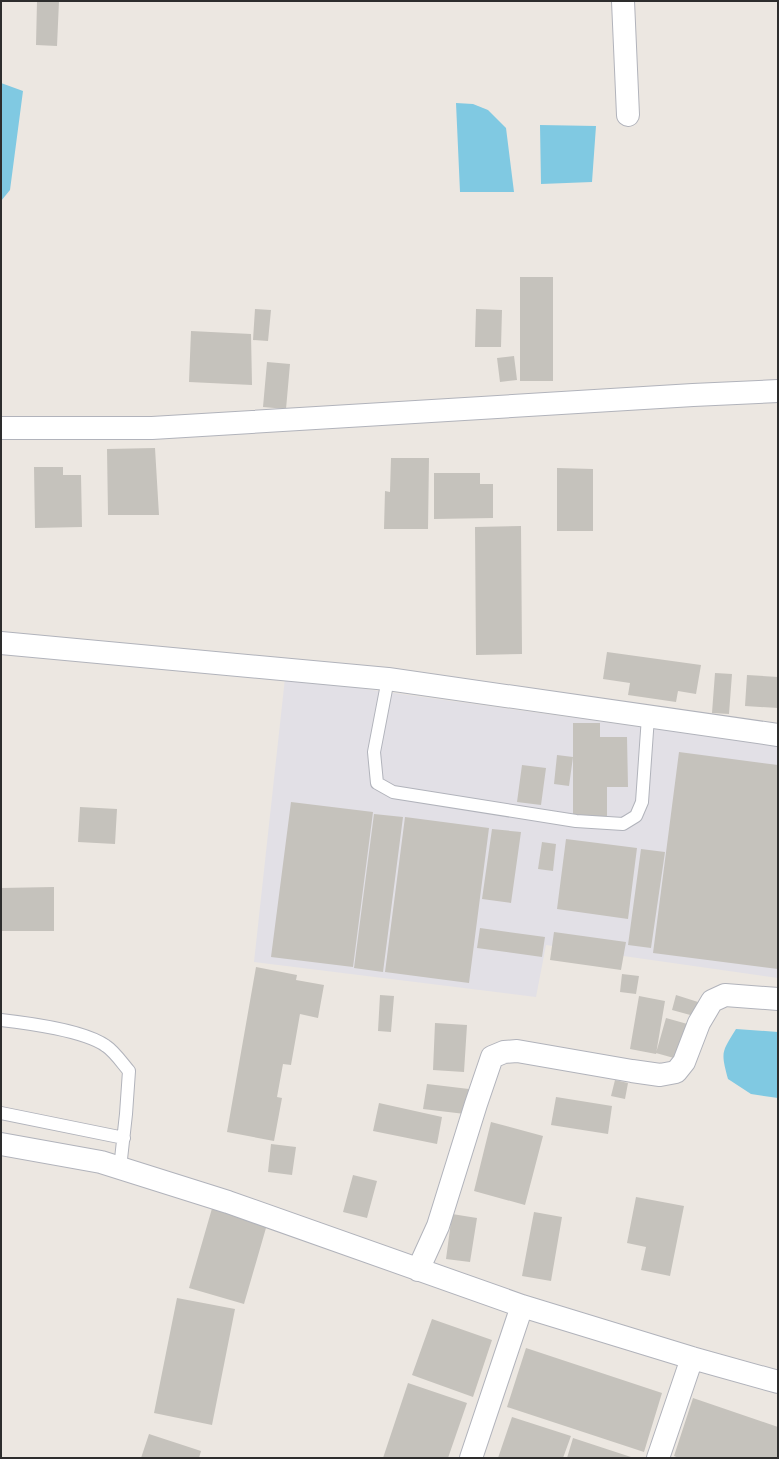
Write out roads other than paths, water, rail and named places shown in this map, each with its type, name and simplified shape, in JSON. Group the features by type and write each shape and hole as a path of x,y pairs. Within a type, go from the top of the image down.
{"street":[{"path":"623,1 628,115"},
{"path":"1,428 152,428 693,395 778,392"},
{"path":"1,643 388,679 778,735"},
{"path":"418,1270 438,1226 492,1057 504,1052 518,1051 660,1075 676,1072 684,1062 699,1023 712,1001 725,995 778,999"},
{"path":"1,1144 101,1162 228,1202 522,1306 692,1358 778,1382"},
{"path":"471,1458 522,1306"},
{"path":"658,1458 692,1358"}],"lane":[{"path":"388,679 374,752 377,783 393,792 576,821 623,824 636,816 642,802 648,717"},
{"path":"1,1020 46,1027 84,1036 107,1046 129,1071 124,1138 120,1168"},
{"path":"1,1113 124,1138"}],"water":[{"path":"1,83 23,91 10,190 1,201"},
{"path":"456,103 473,104 488,110 506,128 514,192 460,192"},
{"path":"540,125 596,126 592,182 541,184"},
{"path":"736,1029 778,1032 778,1098 751,1094 728,1079 724,1063 724,1053 727,1043"}]}
